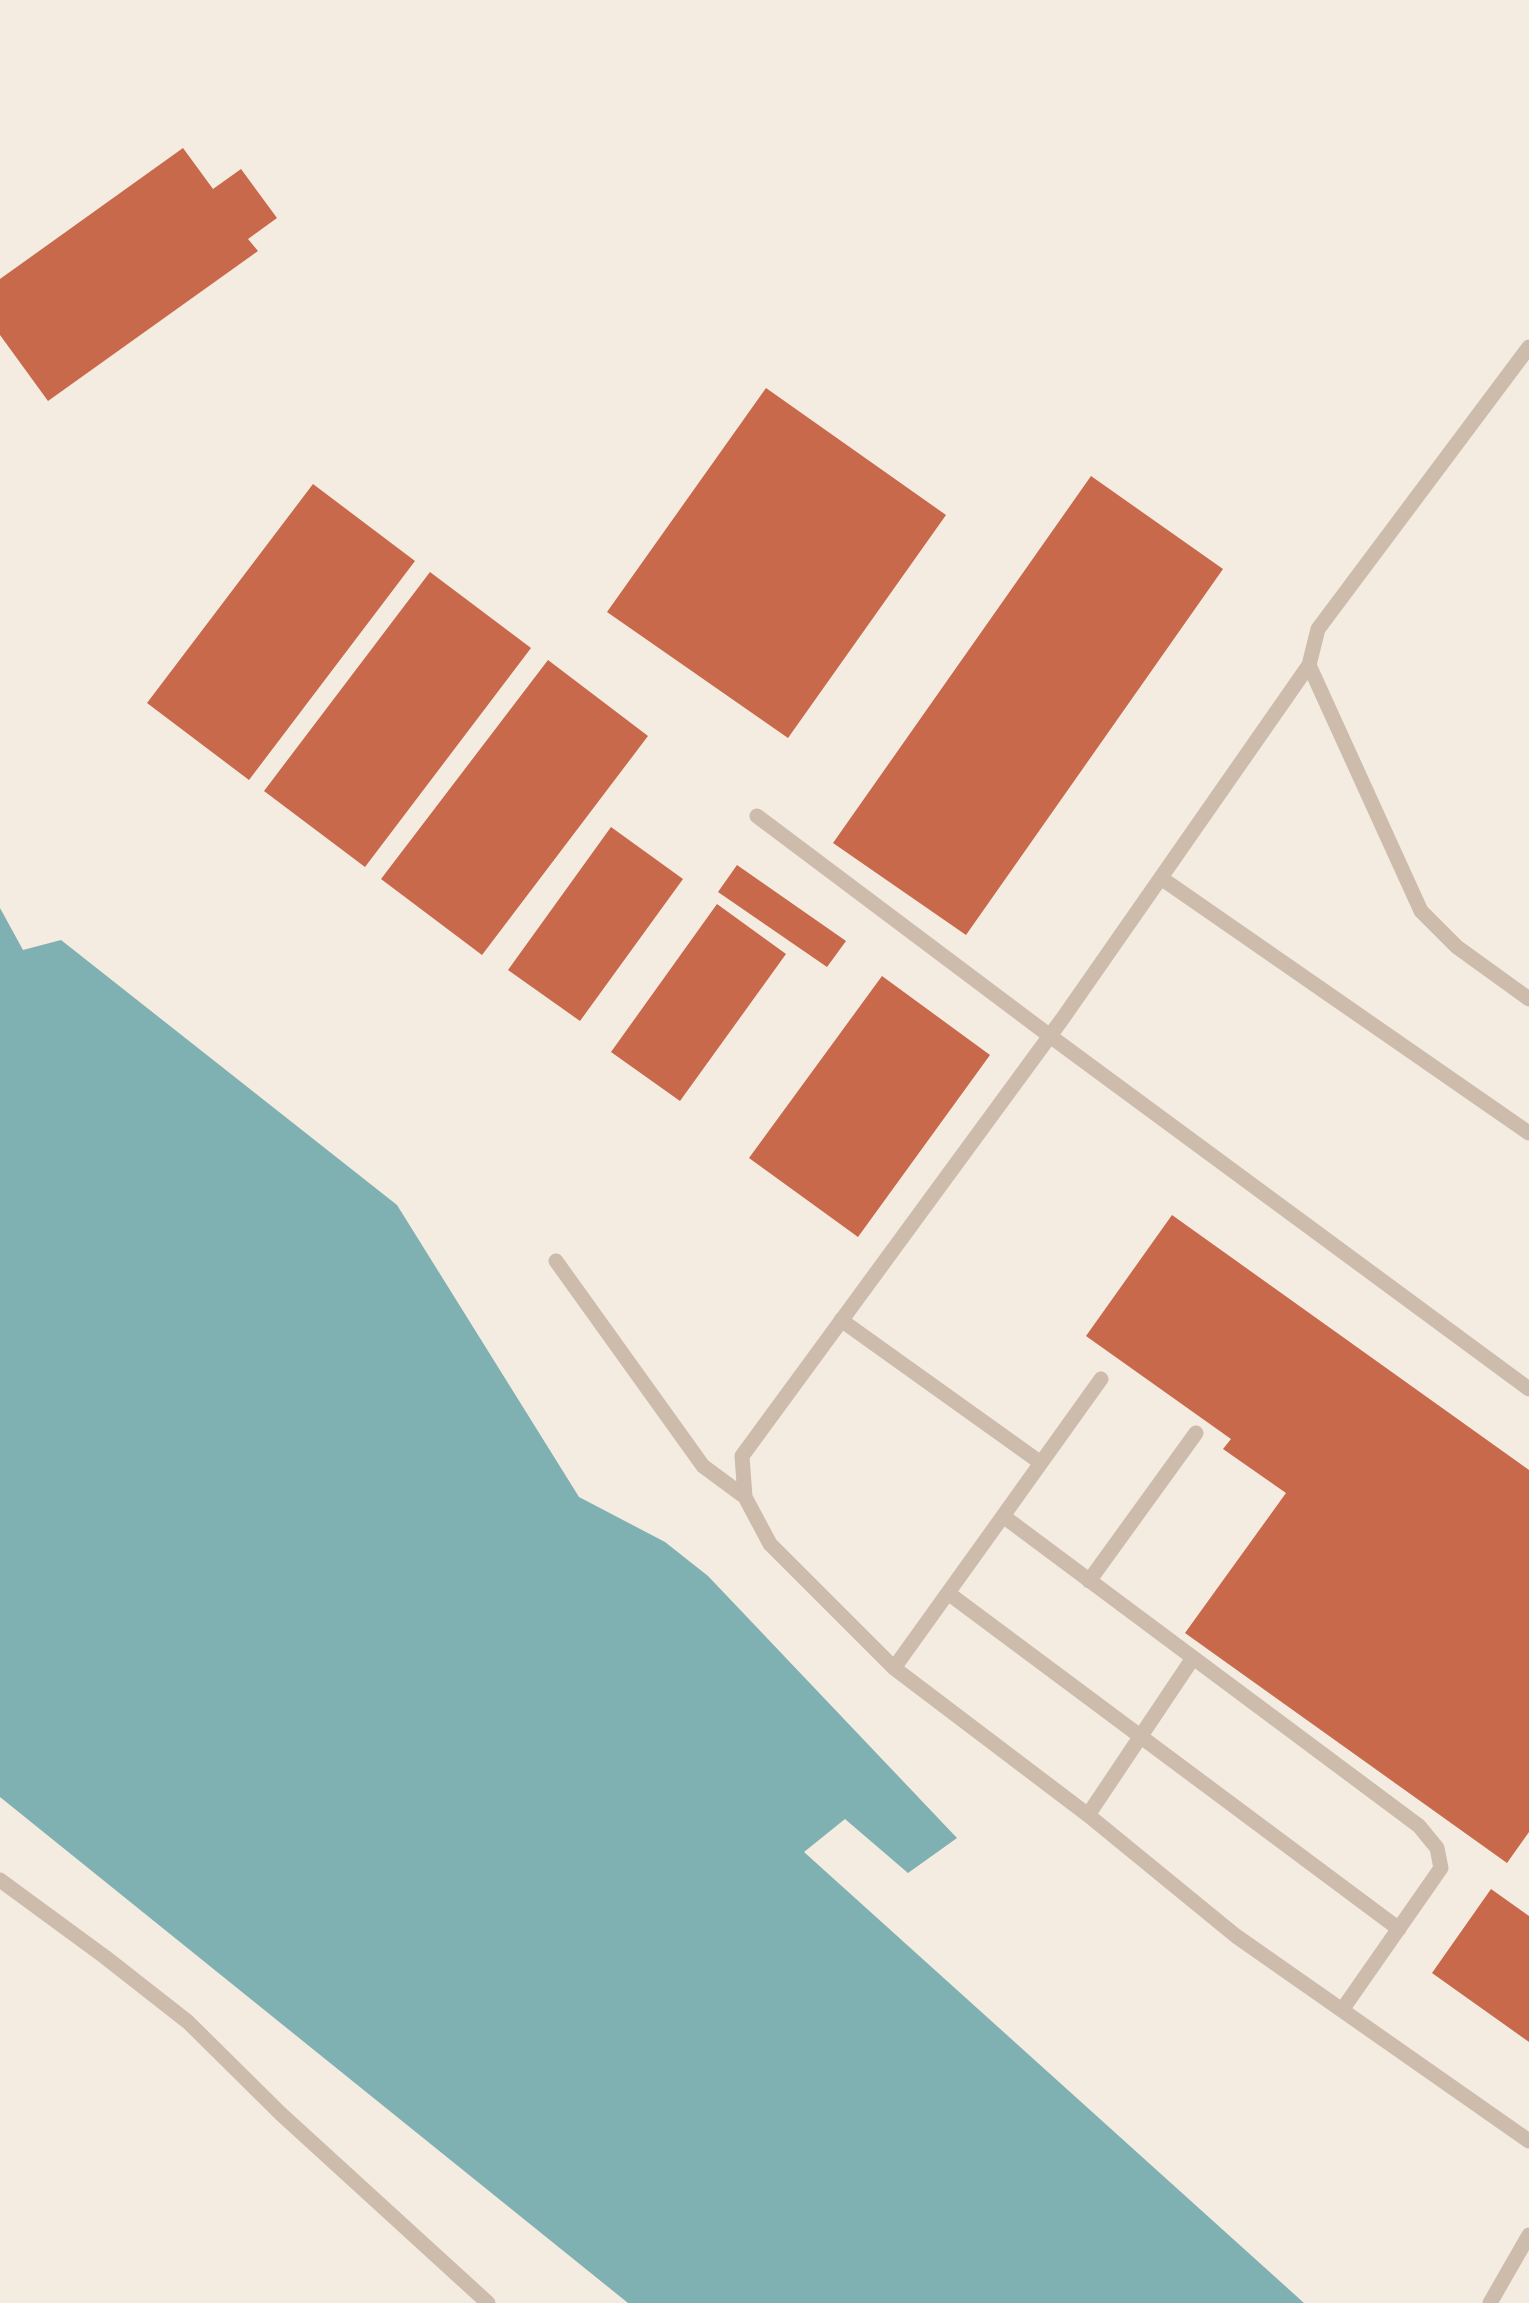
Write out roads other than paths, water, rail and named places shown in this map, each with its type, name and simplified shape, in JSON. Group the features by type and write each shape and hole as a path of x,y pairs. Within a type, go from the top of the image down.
{"lane":[{"path":"1529,347 1317,629 1309,664 1161,878 1050,1036 742,1456 745,1497 770,1544 894,1668 1088,1815 1236,1935 1529,2141"},
{"path":"1309,664 1421,911 1457,947 1529,999"},
{"path":"757,816 1050,1036 1529,1389"},
{"path":"1161,878 1529,1133"},
{"path":"556,1261 703,1466 745,1497"},
{"path":"841,1320 1041,1463"},
{"path":"894,1668 1101,1379"},
{"path":"1089,1581 1196,1433"},
{"path":"1003,1516 1419,1826 1437,1848 1441,1868 1342,2010"},
{"path":"948,1593 1399,1929"},
{"path":"1088,1815 1193,1658"},
{"path":"0,1880 188,2022 281,2114 488,2303"},
{"path":"1490,2303 1525,2241"}],"water":[{"path":"0,908 23,950 61,940 397,1205 579,1497 665,1542 708,1576 957,1838 908,1873 845,1819 804,1852 1304,2303 628,2303 0,1797"}]}
